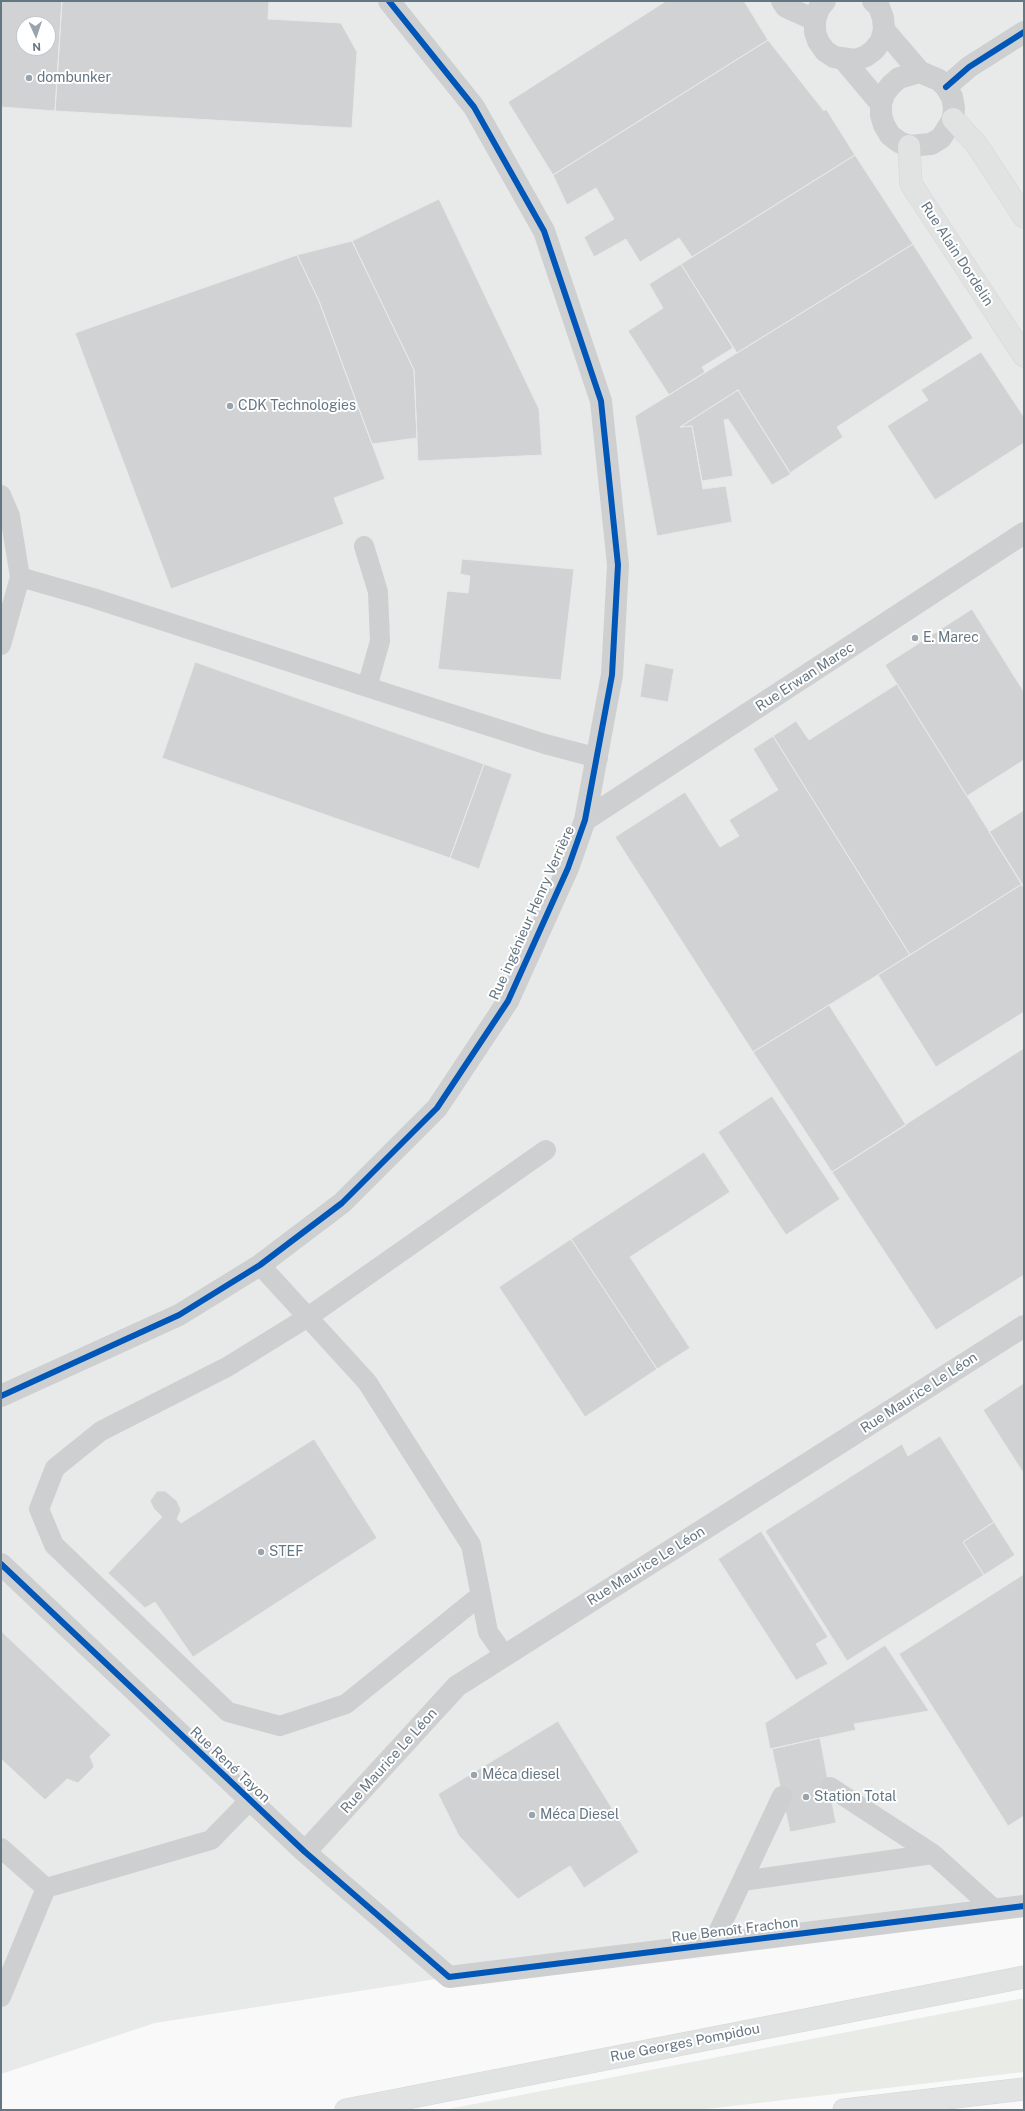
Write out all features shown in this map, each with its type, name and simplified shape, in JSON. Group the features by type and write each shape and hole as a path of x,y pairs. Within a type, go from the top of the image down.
{"main road":[{"path":"953,119 977,145 1024,217"},
{"name":"Rue Alain Dordelin","path":"909,146 911,184 1024,356"},
{"name":"Rue Georges Pompidou","path":"346,2110 1024,1977"},
{"path":"844,2110 1024,2089"}],"street":[{"name":"Rue ingénieur Henry Verrière","path":"1,1396 179,1315 260,1265 342,1203 437,1108 508,1001 568,868 585,820 598,758 612,675 618,565 601,401 544,231 474,107 389,1"},
{"path":"782,1 786,7 820,10 815,32 818,42 825,51 834,57 844,60 855,60 870,53 881,41 884,30 883,18 879,3"},
{"path":"884,30 920,72 939,80 946,87 952,97 954,108 953,119 941,138 931,144 909,146 899,142 890,135 884,126 881,115 881,104 884,94 899,78 920,72"},
{"path":"946,87 969,67 1024,32"},
{"path":"844,60 881,104"},
{"name":"Rue Erwan Marec","path":"585,820 1024,533"},
{"name":"Rue Maurice Le Léon","path":"305,1852 457,1686 1024,1326"},
{"name":"Rue René Tayon","path":"1,1564 305,1852 449,1977"},
{"name":"Rue Benoît Frachon","path":"449,1977 1024,1906"}],"lane":[{"path":"1,495 10,516 20,577 1,644"},
{"path":"364,546 378,592 380,641 367,687"},
{"path":"20,577 93,598 545,744 598,758"},
{"path":"481,1596 346,1704 280,1726 228,1712 54,1545 39,1509 54,1468 101,1431 227,1367 308,1317 546,1150"},
{"path":"260,1265 367,1382 471,1545 488,1632 505,1656"},
{"path":"830,1787 933,1854 995,1910"},
{"path":"712,1945 782,1796"},
{"path":"46,1888 211,1840 250,1800"},
{"path":"1,1848 46,1888"},
{"path":"742,1881 933,1854"},
{"path":"1,1997 46,1888"}],"shaded area":[{"path":"1,1 1024,1 1024,1906 449,1977 155,2023 1,2074"},
{"path":"1024,1998 1024,2072 698,2110 443,2110"}],"building":[{"name":"dombunker","path":"1,1 62,1 55,111 1,107"},
{"path":"62,1 269,1 268,19 341,23 357,52 352,128 55,111"},
{"path":"666,1 744,1 768,40 553,175 508,102"},
{"path":"768,40 824,111 826,109 855,155 692,257 679,238 640,262 626,239 594,257 584,237 614,219 596,188 567,205 553,175"},
{"path":"855,155 913,244 737,353 681,264"},
{"path":"439,199 539,409 542,455 418,461 414,370 352,241"},
{"path":"352,241 414,370 417,438 372,444 319,301 297,255"},
{"path":"913,244 973,338 837,427 843,437 790,473 738,390 680,427 692,426 703,489 726,486 732,522 657,536 635,416"},
{"name":"CDK Technologies","path":"297,255 319,301 385,479 334,498 344,524 171,589 75,333"},
{"path":"681,264 733,348 702,367 705,372 669,395 628,331 663,308 649,284"},
{"path":"981,352 1024,417 1024,443 935,500 887,426 928,400 921,390"},
{"path":"738,390 791,474 772,485 728,419 724,420 733,476 702,481 692,426 680,427"},
{"path":"462,559 574,569 561,680 438,669 447,591 468,593 470,576 460,574"},
{"path":"972,609 1024,692 1024,760 967,796 885,665"},
{"path":"195,662 484,764 450,858 162,758"},
{"path":"645,663 674,669 668,702 640,697"},
{"path":"897,684 1022,884 910,955 773,736 796,721 809,740"},
{"path":"773,736 910,955 753,1052 615,837 685,792 720,847 739,836 729,820 778,790 753,749"},
{"path":"484,764 512,774 479,869 450,858"},
{"path":"1024,810 1024,888 989,832"},
{"path":"1022,884 1024,888 1024,1012 936,1067 878,975"},
{"path":"829,1005 906,1125 832,1172 753,1052"},
{"path":"1024,1048 1024,1275 936,1330 832,1172"},
{"path":"772,1096 840,1199 786,1235 718,1132"},
{"path":"704,1152 730,1192 630,1257 690,1348 657,1369 571,1239"},
{"path":"571,1239 657,1369 585,1417 499,1287"},
{"path":"1024,1383 1024,1474 983,1410"},
{"path":"940,1436 994,1522 963,1542 984,1575 847,1661 765,1531 902,1444 908,1456"},
{"path":"314,1439 377,1538 193,1657 155,1602 145,1608 108,1573 162,1517 154,1509 150,1501 157,1491 165,1491 177,1501 181,1510 177,1519 181,1523"},
{"path":"994,1522 1015,1555 984,1575 963,1542"},
{"path":"761,1531 828,1637 816,1644 828,1664 796,1680 718,1559"},
{"path":"1024,1574 1024,1816 1008,1826 899,1654"},
{"path":"1,1631 111,1735 90,1756 94,1767 78,1783 67,1779 45,1800 1,1759"},
{"path":"885,1645 929,1711 854,1724 856,1730 770,1749 765,1723"},
{"name":"Méca Diesel","path":"558,1721 639,1852 584,1888 570,1866 518,1899 459,1836 438,1794"},
{"path":"820,1738 836,1823 790,1832 772,1749"}],"cycle path":[{"path":"1,1396 179,1315 260,1265 342,1203 437,1108 508,1001 568,868 585,820 612,675 618,565 601,401 544,231 474,107 389,1"},
{"path":"946,87 969,67 1024,32"},
{"path":"1,1564 305,1852 449,1977 1024,1906"}],"place":[{"name":"dombunker","path":"29,78"},
{"name":"CDK Technologies","path":"230,406"},
{"name":"E. Marec","path":"915,638"},
{"name":"STEF","path":"261,1552"},
{"name":"Méca diesel","path":"474,1775"},
{"name":"Station Total","path":"806,1797"},
{"name":"Méca Diesel","path":"532,1815"}]}
